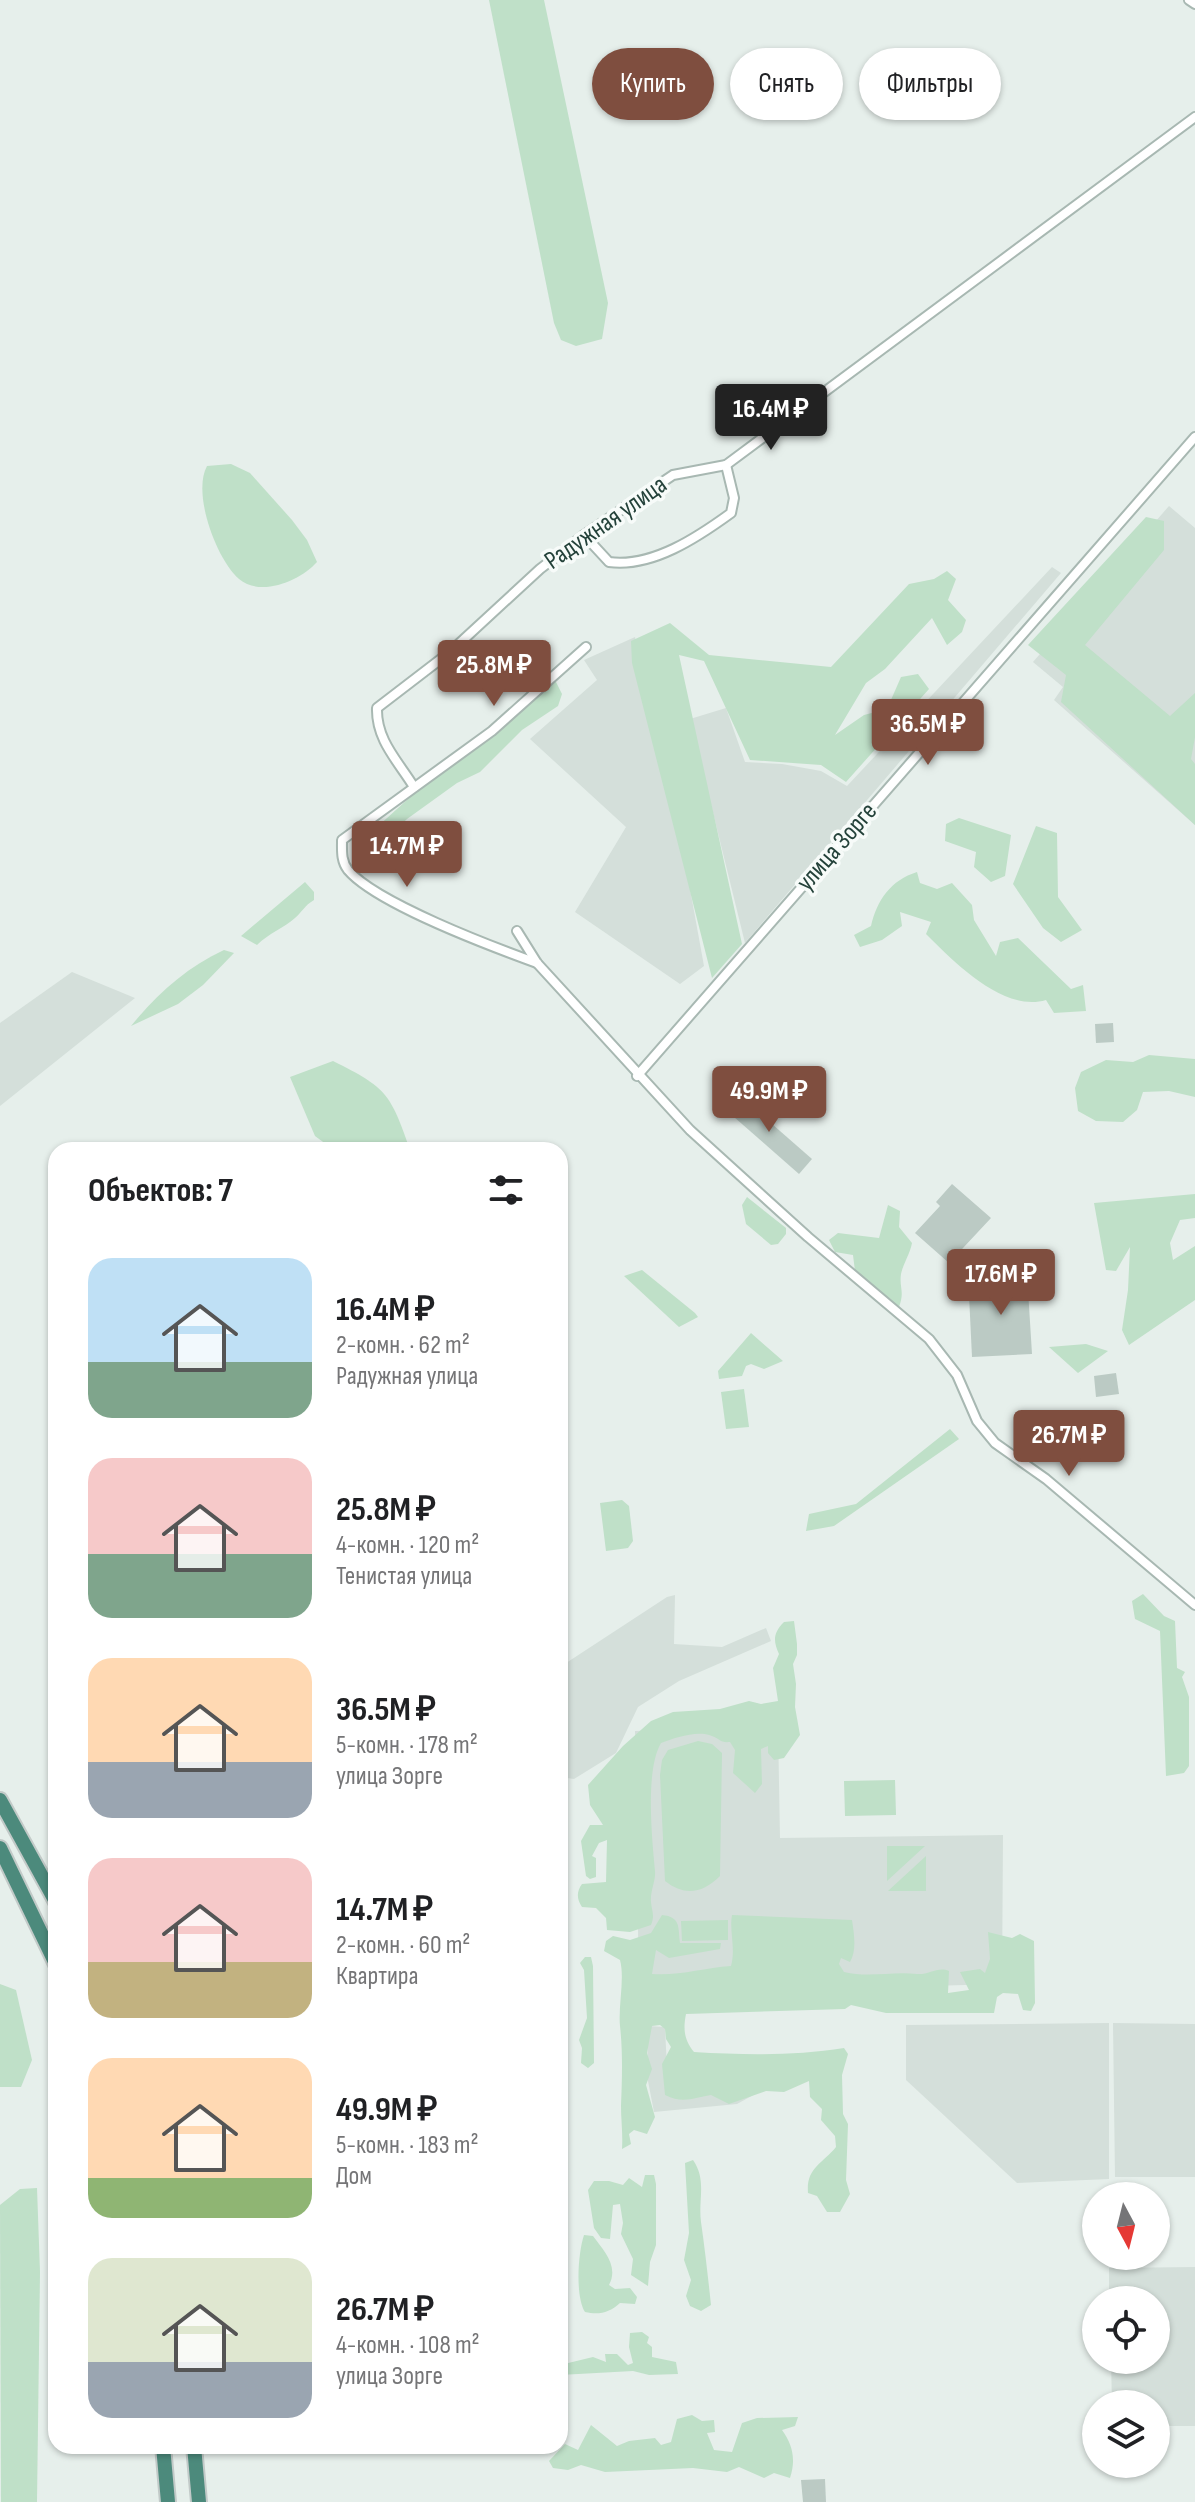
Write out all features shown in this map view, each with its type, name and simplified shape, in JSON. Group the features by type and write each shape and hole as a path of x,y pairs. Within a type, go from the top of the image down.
{"highway":[{"path":"0,1800 48,1887"},
{"path":"0,1848 48,1947"},
{"path":"164,2454 168,2502"},
{"path":"195,2454 199,2502"}],"street":[{"path":"1189,0 1195,4"},
{"name":"Радужная улица","path":"414,787 383,742 376,726 377,708 450,652 540,569 584,535 673,475 726,465 1195,117"},
{"name":"улица Зорге","path":"637,1076 1195,437"},
{"path":"584,535 609,562 628,565 685,542 731,513 734,498 726,465"},
{"path":"537,963 478,941 371,889 342,861 342,840 492,731 586,647"},
{"path":"517,931 537,963 637,1076 690,1130 799,1229 929,1339 957,1375 977,1421 995,1443 1195,1605"}],"shaded area":[{"path":"1169,506 1195,528 1195,825 1054,700 1063,687 1033,662"},
{"path":"1052,567 1061,573 745,943 690,719 726,708 745,762 821,771 847,786"},
{"path":"635,637 672,790 704,966 680,984 575,912 626,827 530,739 597,680 584,660"},
{"path":"72,972 135,998 0,1106 0,1023"},
{"path":"675,1595 674,1644 722,1647 766,1628 771,1641 679,1681 638,1707 616,1753 574,1779 568,1778 568,1662 667,1597"},
{"path":"778,1726 780,1838 1003,1835 1002,1984 639,1994 635,1731"},
{"path":"1109,2023 1109,2179 1017,2183 906,2080 906,2025"},
{"path":"1113,2023 1195,2024 1195,2177 1115,2177"},
{"path":"647,2026 665,2027 668,2090 770,2086 737,2104 654,2112 648,2081"},
{"path":"1170,2267 1195,2267 1195,2426 1170,2426 1170,2390 1112,2390 1111,2374 1170,2374 1170,2286 1109,2286 1109,2270 1170,2270"}],"green space":[{"path":"489,0 544,0 608,303 602,339 576,346 561,340 554,323"},
{"path":"231,464 250,473 292,520 307,540 317,562 310,569 291,580 269,587 248,584 230,570 215,542 202,492 207,466"},
{"path":"1146,517 1164,521 1164,550 1085,645 1170,716 1195,693 1195,737 1191,759 1195,764 1195,825 1061,702 1066,675 1028,645"},
{"path":"947,571 956,579 948,600 966,620 962,632 947,645 932,618 885,669 866,683 835,735 864,715 887,709 901,677 918,674 929,689 846,782 821,765 750,760 704,661 679,655 742,944 712,978 632,663 631,641 670,623 709,655 831,667 909,584 934,579"},
{"path":"554,678 562,694 558,706 522,730 480,772 457,783 407,819 386,839 376,828 429,780 528,705"},
{"path":"959,818 1011,835 1005,876 991,882 974,867 976,852 945,841 946,824"},
{"path":"1036,826 1057,833 1058,897 1082,930 1061,942 1043,928 1013,884"},
{"path":"917,872 920,883 937,889 952,883 972,905 974,920 996,956 1000,942 1018,938 1071,989 1083,985 1086,1011 1054,1013 1046,1000 1030,1002 997,992 965,971 926,934 931,922 900,912 902,926 882,940 860,947 854,935 871,926 886,892 900,880"},
{"path":"305,882 314,892 314,900 295,918 257,945 241,936"},
{"path":"224,950 234,953 203,985 178,1004 131,1026 173,982"},
{"path":"1149,1055 1195,1059 1195,1097 1169,1091 1143,1092 1137,1110 1123,1122 1096,1121 1078,1111 1075,1088 1081,1072 1106,1060 1133,1062"},
{"path":"333,1061 365,1078 391,1104 407,1142 323,1142 315,1136 290,1077"},
{"path":"1195,1194 1195,1218 1180,1220 1170,1243 1173,1260 1195,1246 1195,1300 1129,1345 1122,1330 1130,1247 1116,1271 1106,1270 1094,1203"},
{"path":"747,1197 786,1228 786,1234 778,1244 771,1245 746,1224 742,1205"},
{"path":"888,1205 900,1211 899,1227 912,1243 901,1274 899,1307 855,1271 853,1255 835,1252 829,1240 838,1233 879,1238"},
{"path":"642,1270 698,1317 679,1327 624,1276"},
{"path":"751,1333 783,1361 764,1369 751,1364 746,1366 742,1376 719,1379 718,1371"},
{"path":"1086,1344 1108,1351 1078,1373 1049,1347"},
{"path":"744,1389 749,1427 726,1429 721,1392"},
{"path":"950,1429 959,1439 834,1526 806,1531 809,1514 856,1504"},
{"path":"622,1500 629,1506 633,1541 628,1548 606,1551 600,1503"},
{"path":"1143,1594 1164,1616 1175,1621 1177,1668 1185,1672 1182,1677 1189,1697 1189,1766 1184,1773 1166,1776 1160,1631 1135,1619 1132,1601"},
{"path":"794,1621 797,1644 793,1664 795,1707 800,1735 784,1758 774,1760 768,1753 768,1746 761,1749 762,1784 755,1793 733,1773 735,1750 730,1742 700,1734 661,1743 651,1787 655,1875 651,1898 652,1922 630,1932 607,1930 606,1918 596,1908 582,1907 578,1899 582,1884 606,1882 607,1840 599,1843 592,1856 596,1858 596,1877 590,1879 586,1876 581,1841 590,1825 603,1825 590,1805 588,1785 623,1746 651,1721 673,1712 720,1709 749,1701 761,1704 778,1701 773,1668 779,1654 775,1637 784,1622"},
{"path":"698,1741 712,1744 722,1753 720,1876 700,1889 686,1891 665,1881 660,1775 662,1760 668,1750"},
{"path":"895,1780 896,1815 845,1816 844,1781"},
{"path":"887,1846 925,1846 887,1881"},
{"path":"926,1856 926,1891 888,1891"},
{"path":"662,1915 676,1921 680,1943 721,1943 720,1949 669,1958 656,1950 652,1974 731,1966 732,1915 852,1920 854,1952 850,1962 841,1958 839,1964 844,1972 921,1974 945,1970 949,1971 948,1993 969,1990 960,1972 980,1969 985,1973 990,1959 988,1932 1012,1938 1020,1934 1034,1941 1035,2003 1031,2011 1023,2010 1018,1994 1003,1993 997,1997 994,2013 886,2013 851,2005 845,2009 686,2014 685,2034 694,2052 769,2054 844,2048 848,2054 842,2075 843,2114 848,2124 846,2180 850,2194 840,2212 827,2212 817,2196 808,2193 808,2185 812,2172 836,2147 835,2136 821,2120 822,2109 810,2097 809,2081 784,2092 766,2091 729,2104 711,2095 688,2100 671,2098 665,2095 662,2064 671,2047 665,2029 660,2025 652,2026 647,2053 652,2069 646,2085 655,2117 647,2134 634,2130 629,2134 631,2144 622,2149 621,1967 620,1960 604,1951 606,1941 613,1936 630,1940 651,1933"},
{"path":"728,1920 728,1940 682,1941 681,1921"},
{"path":"585,1957 591,1957 593,1966 594,2063 588,2068 581,2063 579,2040 587,2018 584,1970 580,1963"},
{"path":"0,1984 16,1990 32,2060 21,2087 0,2087"},
{"path":"693,2160 701,2182 700,2214 711,2305 701,2311 690,2306 686,2296 691,2280 684,2260 689,2233 685,2163"},
{"path":"645,2175 654,2175 656,2184 656,2245 650,2262 648,2286 631,2275 633,2259 621,2234 620,2204 613,2205 610,2239 601,2238 594,2228 588,2190 594,2181 623,2185 629,2178 642,2187"},
{"path":"37,2188 40,2272 37,2502 1,2502 0,2205 20,2189"},
{"path":"584,2235 593,2236 609,2259 612,2278 609,2285 615,2289 630,2288 637,2297 635,2304 620,2303 604,2312 585,2312 578,2274"},
{"path":"642,2332 649,2337 647,2343 652,2347 652,2357 676,2362 678,2374 649,2375 633,2371 568,2375 568,2363 593,2357 606,2362 605,2354 617,2354 628,2365 633,2363 630,2333"},
{"path":"692,2415 702,2421 714,2420 715,2432 707,2433 714,2450 732,2452 742,2423 757,2418 798,2417 795,2426 782,2430 792,2453 790,2478 774,2473 764,2478 739,2467 727,2472 693,2468 605,2472 581,2465 568,2470 553,2468 549,2461 556,2454 568,2454 568,2445 578,2450 591,2425 617,2446 629,2441 655,2438 661,2445 671,2442 677,2419"}],"building":[{"path":"1113,1023 1114,1042 1096,1043 1095,1024"},
{"path":"739,1095 812,1159 799,1174 726,1110"},
{"path":"952,1184 991,1218 949,1263 915,1233 940,1206 936,1202"},
{"path":"1027,1274 1032,1354 972,1357 969,1295 986,1276"},
{"path":"1116,1373 1119,1394 1096,1397 1094,1376"},
{"path":"825,2479 826,2502 803,2502 801,2480"}]}
